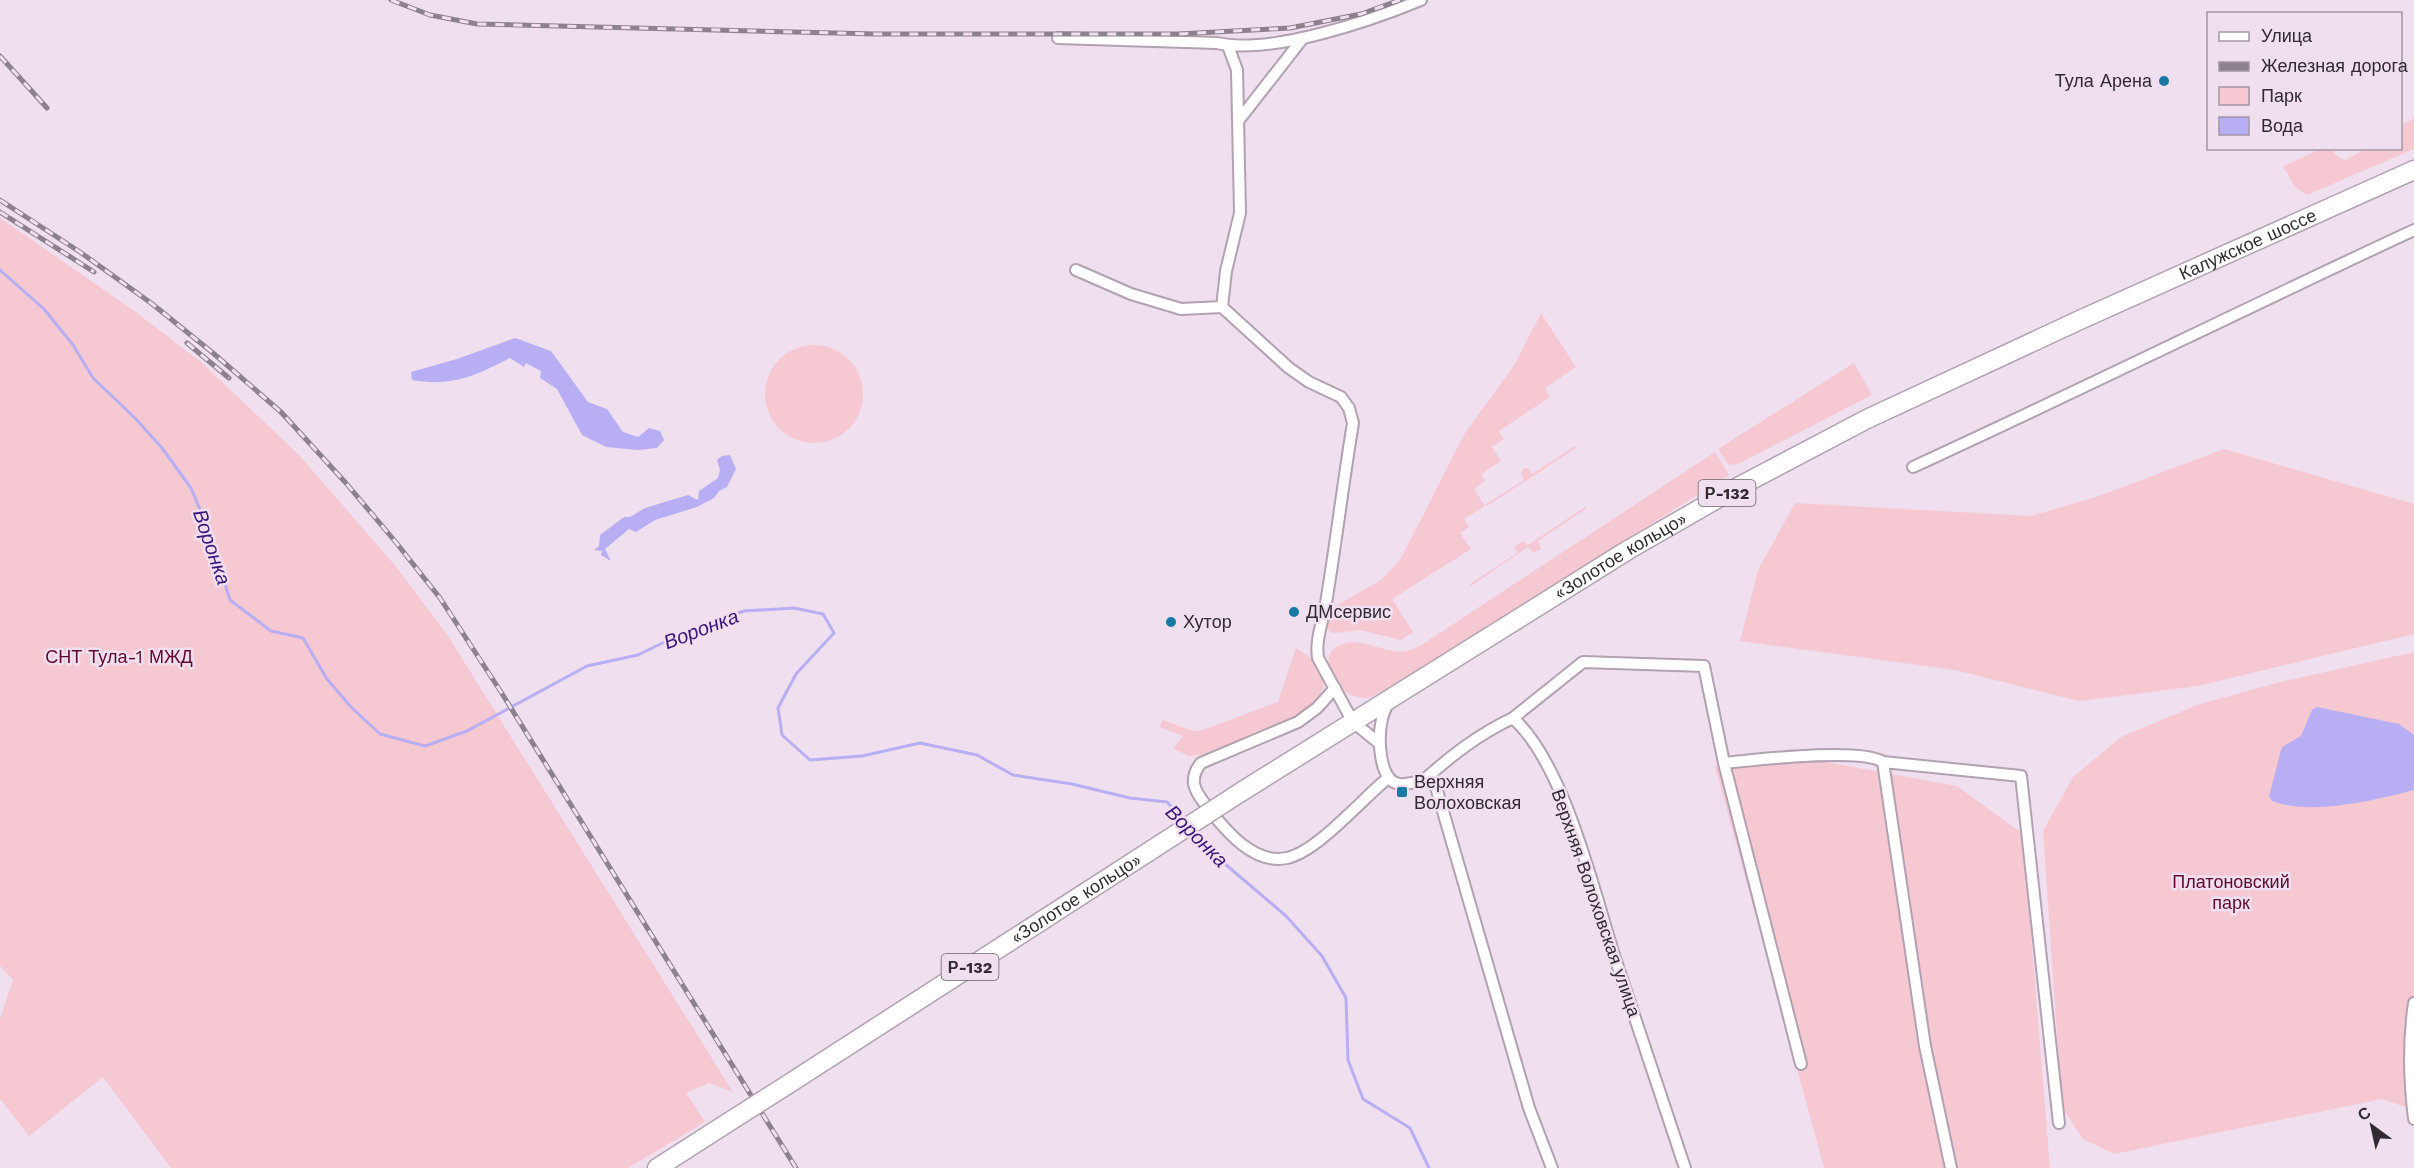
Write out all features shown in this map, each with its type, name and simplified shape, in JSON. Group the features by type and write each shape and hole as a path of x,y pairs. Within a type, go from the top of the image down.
{"main road":[{"name":"Калужское шоссе","path":"2082,319 2414,170"},
{"name":"«Золотое кольцо»","path":"657,1168 1241,792 1628,550 1736,488 1867,419 2082,319"}],"street":[{"path":"1058,38 1217,43 1228,46 1276,43 1379,17 1421,0"},
{"path":"1239,120 1303,38"},
{"path":"1222,307 1226,271 1240,213 1237,70 1228,46"},
{"path":"1913,467 2076,392 2414,230"},
{"path":"1076,270 1131,294 1181,309 1222,307 1289,368 1309,382 1341,398 1352,416 1353,423 1338,511 1326,604 1317,646 1318,658 1353,722 1380,743"},
{"path":"1424,780 1457,751 1485,731 1513,718 1583,662 1704,666 1724,763 1802,1064"},
{"path":"1335,688 1317,708 1298,722 1201,763 1194,778 1196,791 1200,798 1222,826 1244,844 1261,855 1284,858 1300,853 1317,842 1388,778"},
{"path":"1389,699 1382,720 1380,743 1384,770 1388,778 1402,784 1424,780 1433,782 1437,789 1531,1114 1552,1168"},
{"name":"Верхняя Волоховская улица","path":"1513,718 1527,731 1547,762 1573,826 1685,1168"},
{"path":"1724,763 1796,755 1868,758 1883,762 2021,776 2059,1123"},
{"path":"1883,762 1925,1046 1950,1168"},
{"path":"2414,1003 2409,1038 2409,1084 2414,1119"}],"green space":[{"path":"2414,118 2414,149 2307,195 2295,187 2283,166 2319,150 2332,150 2338,157 2345,160 2364,150 2402,150 2402,125"},
{"name":"СНТ Тула-1 МЖД","path":"0,218 133,310 201,362 300,456 398,569 446,633 733,1092 709,1083 686,1093 705,1122 628,1168 171,1168 103,1077 29,1136 0,1099 0,1019 13,980 0,966"},
{"path":"1541,313 1576,367 1545,388 1550,397 1499,431 1504,439 1492,447 1501,461 1481,474 1485,481 1474,489 1485,506 1464,519 1469,527 1460,533 1471,549 1392,599 1413,632 1401,640 1360,630 1334,633 1329,631 1327,623 1330,609 1381,580 1400,560 1465,433 1515,364"},
{"path":"814,345 833,348 849,359 860,375 863,394 860,413 849,429 833,440 814,443 795,440 779,429 768,413 765,394 768,375 779,359 795,348"},
{"path":"1854,363 1872,395 1738,464 1729,465 1718,449"},
{"path":"1575,446 1576,448 1487,506 1486,504 1524,480 1521,474 1523,469 1528,468 1532,474"},
{"path":"2224,449 2414,504 2414,634 2198,686 2079,701 1955,670 1740,641 1758,570 1795,503 2031,516 2099,496"},
{"path":"1715,452 1729,475 1393,686 1365,698 1345,692 1332,676 1328,662 1329,656 1338,646 1355,642 1389,650 1408,651 1419,646"},
{"path":"1585,507 1586,509 1538,541 1541,549 1534,553 1528,547 1471,586 1470,584 1517,553 1514,547 1523,541 1528,545"},
{"path":"1296,648 1319,667 1323,685 1314,701 1295,716 1270,729 1200,755 1188,756 1173,748 1183,736 1160,727 1162,720 1200,731 1278,702"},
{"name":"Платоновский парк","path":"2414,652 2414,1110 2382,1099 2114,1154 2083,1139 2062,1108 2043,831 2073,777 2121,737 2197,705 2280,682"},
{"path":"1809,759 1957,786 2023,834 2050,1168 1824,1168 1715,766"}],"water":[{"path":"515,338 551,351 588,402 607,409 623,432 638,437 649,428 660,431 664,440 657,448 638,450 606,447 582,435 557,389 540,378 541,371 526,363 524,367 510,358 474,375 451,381 412,380 411,372 457,359"},
{"path":"730,455 736,469 727,487 719,491 714,498 697,507 655,520 636,532 629,529 605,549 611,561 601,555 602,551 594,550 599,546 600,535 624,517 630,517 645,508 688,495 698,500 699,491 718,478 720,470 717,460 722,456"},
{"path":"2317,707 2399,724 2414,735 2414,790 2362,802 2324,807 2287,805 2272,801 2269,796 2282,747 2301,736 2312,710"}],"waterway":[{"name":"Воронка","path":"0,270 44,309 73,345 93,378 135,418 162,448 191,488 208,529 230,600 271,631 303,638 327,679 351,707 380,734 425,746 467,731 587,666 638,655 689,630 744,611 794,608 823,614 834,633 796,674 778,708 782,735 810,760 862,756 920,743 977,755 1013,775 1072,784 1130,798 1167,802 1184,821"},
{"name":"Воронка","path":"1192,830 1211,852 1286,916 1322,956 1346,998 1348,1060 1363,1099 1410,1128 1429,1168"}],"railway":[{"path":"391,0 430,15 477,24 876,34 1178,34 1290,28 1361,14 1400,0"},
{"path":"0,56 47,108"},
{"path":"0,200 80,252 151,303 213,353 281,412 394,540 440,598 501,692 796,1168"},
{"path":"0,212 94,272"},
{"path":"187,343 229,378"}],"place":[{"name":"Тула Арена","path":"2164,81"},
{"name":"ДМсервис","path":"1294,612"},
{"name":"Хутор","path":"1171,622"},
{"name":"Верхняя Волоховская","path":"1402,792"}]}
